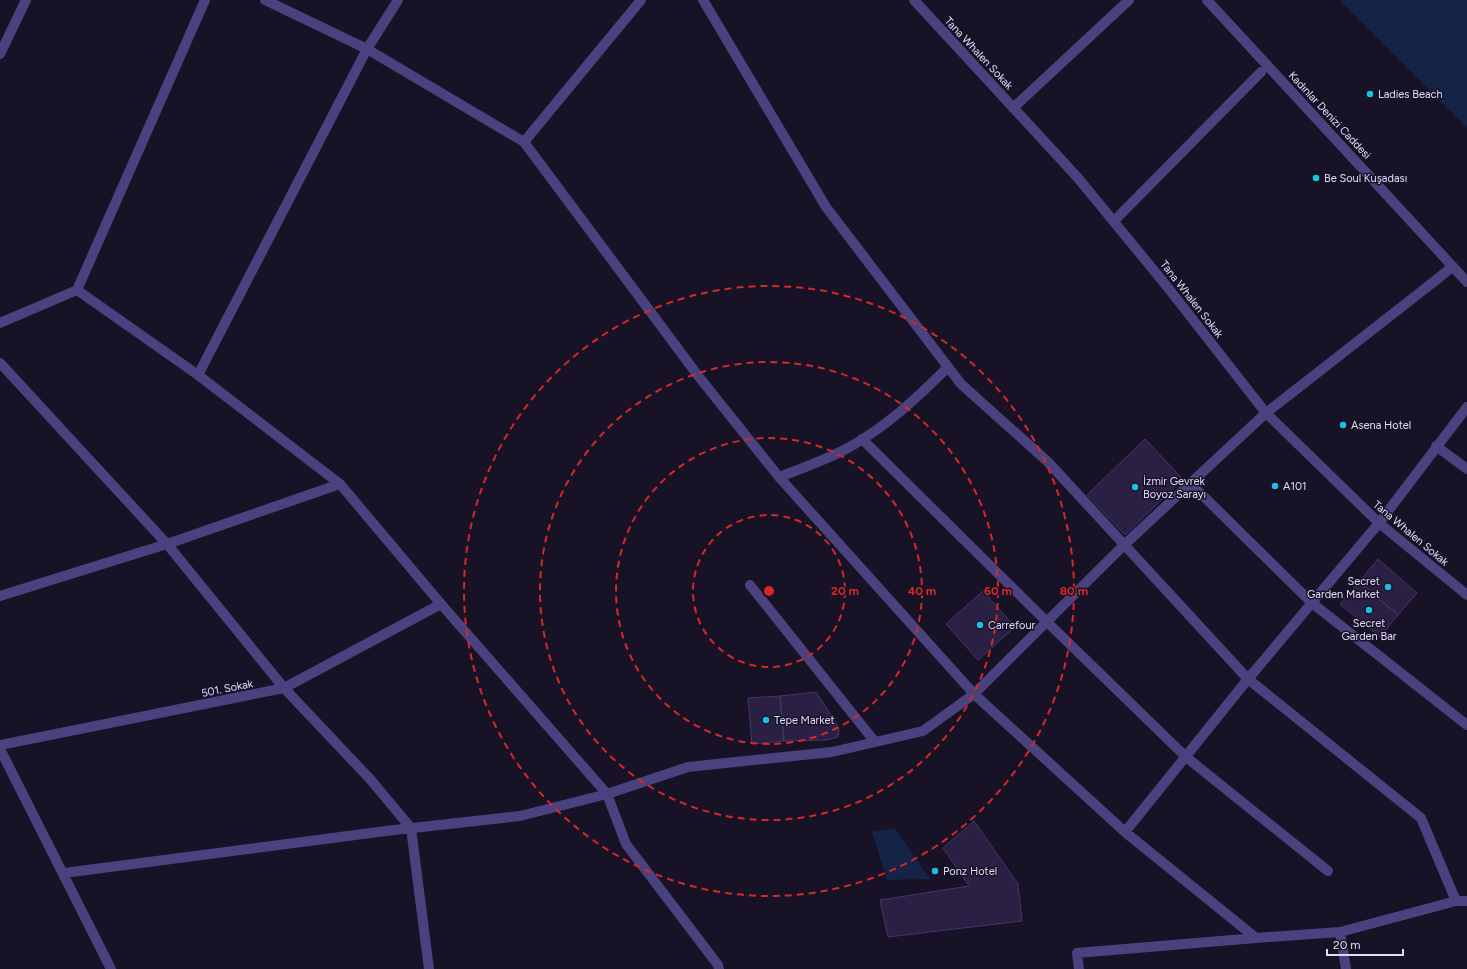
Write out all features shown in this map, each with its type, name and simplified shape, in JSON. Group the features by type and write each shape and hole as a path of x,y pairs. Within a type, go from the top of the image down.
{"street":[{"path":"0,54 26,0"},
{"path":"0,323 77,290 205,0"},
{"path":"265,0 367,49 524,142 699,377 779,477 974,694 1125,832 1256,938"},
{"path":"198,375 367,49 398,0"},
{"path":"524,142 640,0"},
{"path":"703,0 826,207 961,384 1048,462 1123,546 1248,679 1421,818 1456,901"},
{"name":"Tana Whalen Sokak","path":"914,0 1078,178 1266,413 1379,523 1467,595"},
{"path":"1013,108 1129,0"},
{"name":"Kadınlar Denizi Caddesi","path":"1207,0 1265,69 1467,282"},
{"path":"1114,222 1265,69"},
{"path":"64,873 411,828 520,816 607,794 688,767 832,752 923,731 974,694 1123,546 1266,413 1452,267"},
{"path":"77,290 198,375 340,484 441,604 607,794 626,844 718,965 719,969"},
{"path":"0,363 167,544 284,688 370,779 411,828 429,969"},
{"path":"779,477 846,449 918,396 948,367"},
{"path":"1125,832 1248,679 1379,523 1436,446 1467,408"},
{"path":"862,438 1047,622 1186,757 1328,871"},
{"path":"1436,446 1467,469"},
{"path":"0,596 167,544 340,484"},
{"path":"1191,484 1312,603 1467,725"},
{"path":"750,585 875,742"},
{"name":"501. Sokak","path":"0,745 284,688 441,604"},
{"path":"0,749 64,873 111,969"},
{"path":"1079,969 1077,953 1340,932 1456,901 1467,901"},
{"path":"1340,932 1346,969"}],"water":[{"path":"1339,0 1467,0 1467,128"},
{"path":"895,828 930,879 887,880 872,832"}],"building":[{"name":"İzmir Gevrek Boyoz Sarayı","path":"1145,439 1183,479 1125,535 1087,495"},
{"name":"Secret Garden Market","path":"1378,559 1417,593 1398,615 1359,582"},
{"name":"Secret Garden Bar","path":"1359,582 1398,615 1380,637 1340,604"},
{"name":"Carrefour","path":"983,591 1015,627 978,660 946,624"},
{"path":"816,692 836,723 839,730 838,737 827,740 784,741 780,696"},
{"name":"Tepe Market","path":"780,696 784,741 752,744 748,698"},
{"path":"974,821 1018,884 1022,921 888,937 880,900 969,886 943,848"}],"place":[{"name":"Ladies Beach","path":"1370,94"},
{"name":"Be Soul Kuşadası","path":"1316,178"},
{"name":"Asena Hotel","path":"1343,425"},
{"name":"A101","path":"1275,486"},
{"name":"İzmir Gevrek Boyoz Sarayı","path":"1135,487"},
{"name":"Secret Garden Market","path":"1388,587"},
{"name":"Secret Garden Bar","path":"1369,610"},
{"name":"Carrefour","path":"980,625"},
{"name":"Tepe Market","path":"766,720"},
{"name":"Ponz Hotel","path":"935,871"}]}
